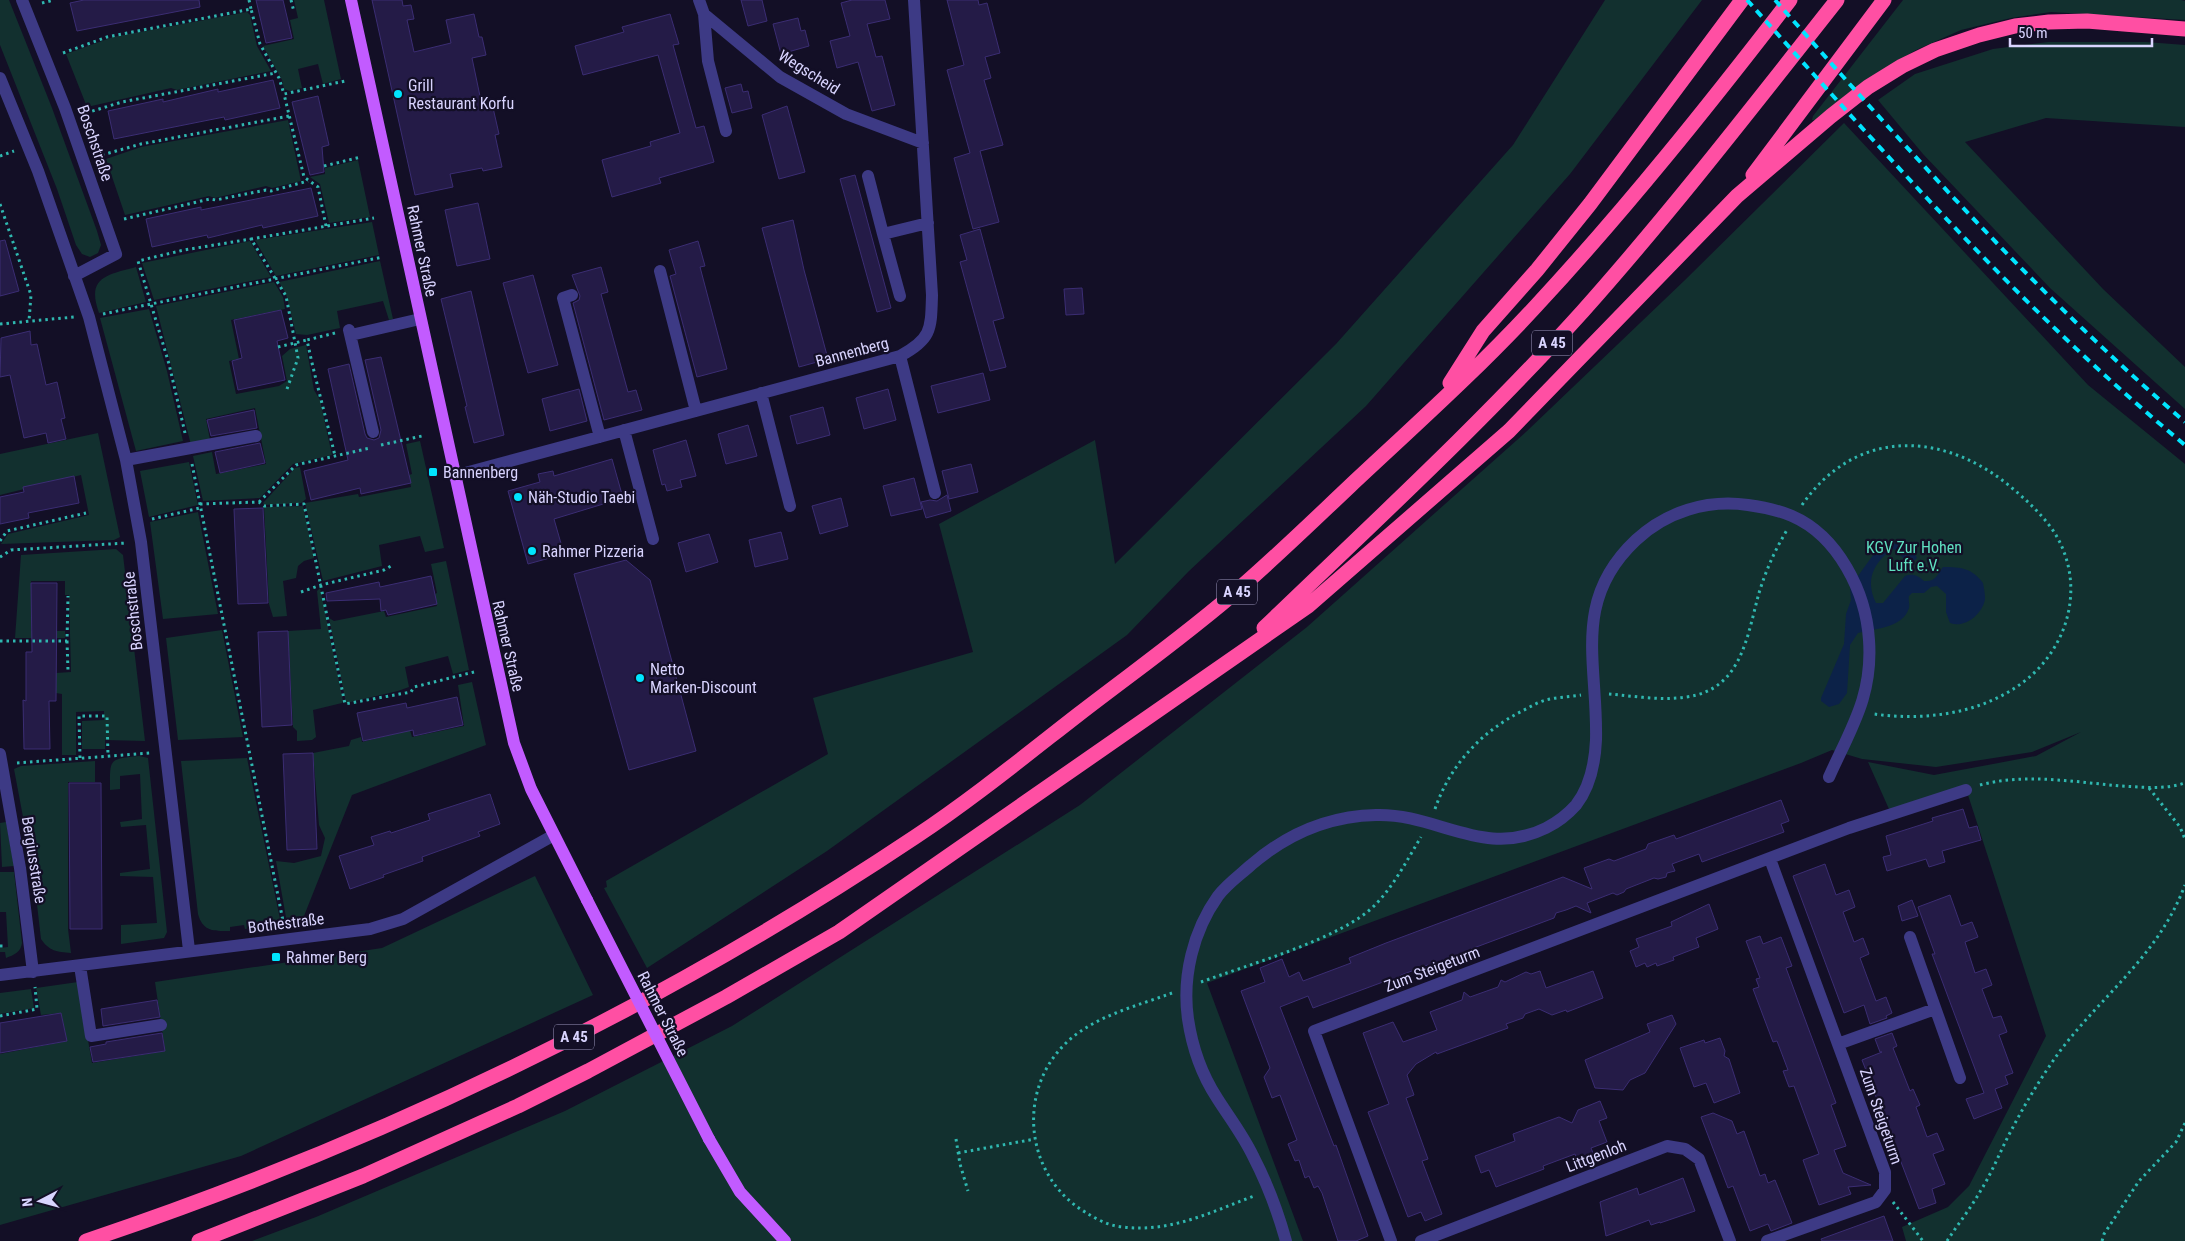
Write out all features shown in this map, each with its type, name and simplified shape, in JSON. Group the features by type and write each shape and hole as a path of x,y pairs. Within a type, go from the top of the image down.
{"highway":[{"path":"1434,408 1484,331 1537,270 1590,204 1742,0"},
{"name":"A 45","path":"86,1241 287,1167 371,1132 491,1078 584,1032 704,966 805,908 929,827 1023,758 1237,591 1434,408 1534,308 1641,186 1790,0"},
{"name":"A 45","path":"199,1241 363,1176 491,1119 588,1071 726,997 839,932 1234,656 1445,454 1582,312 1712,159 1837,0"},
{"path":"1737,196 1884,0"},
{"path":"1234,656 1308,606 1509,431 1737,196 1868,86 1902,66 1935,50 1979,35 2015,26 2049,22 2087,21 2185,29"}],"main road":[{"name":"Rahmer Straße","path":"351,0 514,743 531,789 709,1139 740,1192 785,1241"}],"street":[{"name":"Boschstraße","path":"22,0 65,108 116,254 74,276"},
{"path":"699,0 704,14 708,61 726,131"},
{"name":"Bannenberg","path":"454,476 900,356 920,345 927,333 931,317 932,295 914,0"},
{"name":"Wegscheid","path":"704,14 780,76 846,114 923,143"},
{"name":"Boschstraße","path":"0,78 38,171 88,317 126,460 141,542 189,950"},
{"path":"868,176 900,296"},
{"path":"884,234 928,223"},
{"path":"660,271 696,411"},
{"path":"572,295 563,298 600,437"},
{"path":"372,432 350,332 420,319"},
{"path":"900,356 935,493"},
{"path":"761,393 790,506"},
{"path":"624,430 653,539"},
{"path":"126,460 256,436"},
{"path":"1286,1241 1269,1191 1252,1154 1214,1094 1201,1066 1188,1020 1186,988 1192,954 1202,922 1220,893 1267,851 1289,836 1311,826 1358,817 1406,817 1430,822 1468,836 1508,840 1533,834 1555,823 1576,805 1588,783 1595,756 1595,693 1591,651 1595,608 1600,590 1608,574 1636,540 1655,524 1668,517 1705,504 1728,502 1764,507 1794,516 1816,531 1842,559 1857,587 1869,637 1869,668 1860,712 1829,776"},
{"name":"Bergiusstraße","path":"1,762 20,868 33,972"},
{"name":"Zum Steigeturm","path":"1391,1241 1314,1031 1849,828 1966,790"},
{"name":"Bothestraße","path":"0,975 370,929 403,919 554,835"},
{"name":"Zum Steigeturm","path":"1767,1241 1876,1202 1885,1190 1885,1172 1770,859"},
{"path":"1910,937 1960,1078"},
{"path":"80,966 91,1036 161,1025"},
{"path":"1838,1044 1935,1009"},
{"name":"Littgenloh","path":"1421,1241 1667,1146 1685,1149 1699,1159 1730,1241"}],"path":[{"path":"42,3 54,0"},
{"path":"249,0 260,44 276,73 284,94 304,177 318,187 326,226"},
{"path":"291,0 294,12"},
{"path":"63,53 107,37 251,9"},
{"path":"86,113 122,102 276,73"},
{"path":"284,94 345,81"},
{"path":"102,155 141,144 289,116"},
{"path":"324,166 361,157"},
{"path":"124,219 210,199 216,200 266,190 271,191 309,181"},
{"path":"0,204 31,295 29,321"},
{"path":"287,939 181,412 138,261 184,250 374,218"},
{"path":"252,239 286,296 298,358 288,389"},
{"path":"0,324 88,317 383,257"},
{"path":"278,347 328,335"},
{"path":"307,340 316,388 322,397 335,456"},
{"path":"138,522 200,506 259,502 296,465 422,436"},
{"path":"1269,1191 1176,1225 1145,1228 1122,1227 1097,1220 1072,1205 1047,1175 1037,1151 1035,1139 1034,1101 1041,1080 1052,1059 1079,1032 1109,1016 1317,939 1357,920 1376,904 1393,884 1430,822 1442,788 1464,755 1489,731 1507,719 1545,700 1595,693 1671,698 1688,697 1714,687 1723,680 1743,654 1759,593 1773,554 1794,516 1811,493 1840,467 1872,451 1889,447 1915,445 1956,453 1988,469 2031,504 2052,530 2060,544 2068,571 2070,604 2065,628 2059,642 2040,669 2011,691 1968,709 1923,717 1860,712"},
{"path":"259,502 264,506 304,504 345,704 411,692 414,687 474,672"},
{"path":"0,541 7,531 86,513"},
{"path":"0,557 11,550 90,547 141,542"},
{"path":"301,592 321,585 384,570 391,566"},
{"path":"68,596 68,671"},
{"path":"0,641 67,641"},
{"path":"80,758 79,716 107,716 108,756"},
{"path":"1,762 165,752"},
{"path":"1966,790 2001,780 2023,779 2148,788 2174,787 2185,783"},
{"path":"2148,788 2180,827 2185,839"},
{"path":"1947,1241 1982,1190 2012,1128 2035,1087 2061,1050 2134,969 2157,940 2176,909 2185,885"},
{"path":"0,946 6,946"},
{"path":"0,1016 37,1008 35,993"},
{"path":"2102,1241 2104,1234 2139,1181 2176,1142 2185,1123"},
{"path":"956,1139 968,1191"},
{"path":"958,1154 1035,1139"},
{"path":"1885,1190 1923,1241"}],"green space":[{"path":"0,0 9,0 52,108 97,231 101,245 98,253 90,257 82,254 76,245 57,189 0,45"},
{"path":"294,0 324,0 341,79 323,84 318,64 298,69 302,88 290,91 284,89 282,80 263,46 294,39 290,20 298,18"},
{"path":"1605,0 1702,0 1570,174 1366,406 1189,571 1127,635 827,851 647,968 604,888 607,887 606,881 828,754 813,698 973,652 939,524 1095,440 1115,564 1336,344 1513,145"},
{"path":"1903,0 2181,0 2185,1 2185,20 2051,12 2011,18 1961,30 1916,50 1865,80 1815,120 1812,120 1813,116"},
{"path":"247,12 250,15 257,46 271,71 177,90 171,88 87,107 66,54 113,37"},
{"path":"2048,42 2146,42 2185,45 2185,127 2046,118 1965,142 2103,289 2185,367 2185,409 2050,288 1923,154 1878,100 1915,74 1993,49"},
{"path":"288,120 301,181 272,188 266,186 215,198 209,196 125,215 106,159 141,147"},
{"name":"KGV Zur Hohen Luft e.V.","path":"1844,123 2088,385 2185,464 2185,1241 1906,1241 1902,1227 1948,1207 1969,1186 2046,1036 1968,795 1893,818 1868,762 1934,775 2036,756 2081,732 2032,752 1936,767 1862,759 1832,750 1207,983 1303,1241 252,1241 316,1217 565,1111 732,1026 1080,805 1307,627 1527,431 1685,280"},
{"path":"358,160 370,217 329,223 320,184 310,177 325,174 325,168"},
{"path":"372,222 379,255 276,276 255,240"},
{"path":"250,241 271,277 154,300 142,263"},
{"path":"380,261 393,319 389,320 383,301 337,311 340,328 307,335 296,334 286,294 279,282"},
{"path":"136,267 146,302 99,313 95,292 97,285 102,279 116,272"},
{"path":"274,282 283,297 285,309 231,320 239,359 229,361 236,394 279,386 287,381 282,356 290,349 306,345 314,390 320,400 332,455 293,464 260,498 203,501 193,456 212,452 216,474 266,464 255,408 206,419 210,440 191,445 156,306"},
{"path":"149,309 167,371 183,441 136,451 100,318"},
{"path":"98,433 120,537 114,540 1,544 8,534 89,515 81,475 0,495 0,454"},
{"path":"420,441 444,548 425,552 420,536 379,545 382,566 323,581 305,503 358,494 359,497 411,487 409,475 412,474 406,444"},
{"path":"189,462 198,505 149,517 140,471"},
{"path":"300,467 306,499 301,503 264,505 263,503 295,468"},
{"path":"303,506 314,558 304,561 298,566 296,578 283,581 287,616 273,617 269,604 264,507"},
{"path":"198,512 218,614 163,619 150,522"},
{"path":"116,549 123,555 145,741 105,740 105,749 82,749 82,721 104,720 104,711 76,712 76,755 62,755 62,694 56,693 56,673 71,672 69,595 65,595 65,581 31,581 31,631 65,631 65,638 15,638 21,555"},
{"path":"446,561 469,670 453,674 448,656 405,667 409,687 346,703 329,618 334,621 384,611 386,617 437,606 435,594 437,593 431,564"},
{"path":"320,588 343,701 342,703 313,710 316,737 312,740 297,741 297,731 293,727 288,631 321,629 317,591"},
{"path":"222,630 243,737 178,740 166,638"},
{"path":"472,682 486,745 352,795 302,921 287,923 276,861 294,863 321,856 325,838 319,825 313,753 349,746 351,740 361,737 362,742 410,730 412,737 464,726 458,685"},
{"path":"139,756 148,758 167,932 164,938 121,944 121,925 157,923 153,877 120,876 120,873 150,869 146,825 121,827 120,822 142,819 140,774 120,776 120,789 110,790 110,772 113,763 121,758"},
{"path":"247,758 281,924 245,929 244,925 230,927 230,931 214,930 203,924 198,914 181,761"},
{"path":"95,761 95,782 68,782 68,929 71,953 62,952 50,948 41,939 33,870 14,769 21,766"},
{"path":"6,822 14,866 2,867 0,823"},
{"path":"0,872 14,872 22,943 19,951 6,958 5,952 0,952 0,948 8,947 6,912 0,912"},
{"path":"535,876 593,995 241,1156 0,1225 0,1054 67,1041 61,1013 41,1015 36,988 78,982 92,1063 165,1051 155,982 382,948"},
{"path":"31,989 34,1008 0,1014 0,993"}],"water":[{"path":"1894,543 1912,549 1917,558 1909,566 1897,550 1892,549 1885,555 1876,567 1871,580 1876,603 1883,603 1905,576 1918,576 1924,581 1928,581 1936,577 1943,567 1949,567 1966,569 1979,578 1984,587 1985,599 1983,605 1981,610 1972,619 1961,624 1955,624 1950,623 1946,612 1946,594 1937,586 1931,587 1924,593 1912,593 1909,596 1909,608 1900,620 1894,624 1858,633 1850,645 1847,693 1839,704 1829,707 1821,701 1821,698 1844,644 1846,614 1851,600 1850,587 1876,551 1883,545"}],"building":[{"path":"84,0 199,0 200,7 77,31 70,3"},
{"path":"256,0 283,0 292,38 266,43"},
{"path":"372,0 402,0 403,6 411,5 414,19 407,20 414,52 451,43 446,20 474,14 479,37 482,37 486,55 472,58 481,101 491,99 499,134 495,135 502,167 483,171 482,168 450,174 453,187 415,195"},
{"path":"741,0 762,0 767,21 748,26"},
{"path":"852,0 885,0 890,19 867,24 876,57 882,56 895,105 872,111 858,62 837,68 830,41 850,36 841,3"},
{"path":"947,0 978,0 979,5 987,3 1000,53 985,57 991,78 984,80 1003,145 980,151 999,222 973,229 954,158 970,153 947,70 964,65"},
{"path":"670,14 679,44 673,45 696,128 704,126 714,162 659,178 661,183 612,197 602,160 651,146 650,142 680,133 658,55 583,75 575,46 624,32 622,27"},
{"path":"798,18 801,31 805,30 809,46 781,54 773,24"},
{"path":"273,80 280,108 225,120 224,117 114,139 108,111 163,99 163,102 218,89 218,92"},
{"path":"741,84 743,92 748,91 752,108 732,113 725,88"},
{"path":"318,96 329,145 322,147 324,172 310,175 292,102"},
{"path":"787,106 805,172 779,179 762,115"},
{"path":"855,175 891,308 877,312 840,179"},
{"path":"311,188 318,216 263,228 262,225 208,238 207,235 152,247 146,219 201,207 201,210"},
{"path":"478,203 490,259 457,266 445,210"},
{"path":"793,220 804,270 828,359 799,367 762,228"},
{"path":"980,229 1004,318 993,321 1006,367 990,371 960,262 967,260 960,235"},
{"path":"5,240 19,291 0,296 0,241"},
{"path":"698,241 705,266 700,267 727,369 697,377 670,276 676,274 669,250"},
{"path":"601,267 608,292 601,294 628,392 636,390 642,410 604,420 573,303 579,300 580,296 572,275"},
{"path":"533,275 558,365 528,373 503,283"},
{"path":"1082,288 1084,314 1066,315 1064,289"},
{"path":"471,291 504,435 474,443 441,299"},
{"path":"281,310 288,338 277,341 285,380 238,390 232,361 242,358 234,320"},
{"path":"30,331 31,345 37,344 46,385 57,382 65,418 61,419 66,439 48,443 46,433 24,438 10,375 0,377 1,338"},
{"path":"381,357 411,483 361,494 360,488 311,500 304,471 348,460 328,369 349,364 365,434 367,438 374,440 379,438 381,430 365,360"},
{"path":"983,373 990,400 938,413 931,386"},
{"path":"579,389 587,421 550,431 542,399"},
{"path":"888,389 896,420 864,429 856,398"},
{"path":"823,407 830,435 797,444 790,416"},
{"path":"254,410 257,428 211,436 207,420"},
{"path":"748,425 757,456 726,464 718,434"},
{"path":"686,440 696,476 680,480 682,487 667,491 665,484 662,485 653,450"},
{"path":"260,443 265,463 220,473 215,452"},
{"path":"612,459 623,498 554,519 564,554 528,564 508,491 540,482 538,474 553,471 554,476"},
{"path":"971,464 978,492 949,499 942,471"},
{"path":"74,476 79,503 28,513 29,518 0,524 0,497 24,492 23,487"},
{"path":"914,478 922,509 891,516 883,486"},
{"path":"947,495 951,511 926,518 921,502 937,501"},
{"path":"841,498 848,526 820,534 812,506"},
{"path":"263,508 268,603 238,604 234,509"},
{"path":"781,532 788,559 755,567 749,540"},
{"path":"709,534 718,562 686,572 678,543"},
{"name":"Netto Marken-Discount","path":"626,560 650,580 696,751 629,770 574,574"},
{"path":"431,576 437,604 388,615 386,610 381,611 380,599 327,601 326,593 379,582 380,587"},
{"path":"31,583 57,583 56,701 49,701 50,749 24,749 23,700 26,701 26,652 32,652"},
{"path":"288,631 292,725 262,727 258,632"},
{"path":"457,697 463,725 414,736 413,730 363,741 357,713 406,703 407,708"},
{"path":"313,753 317,849 287,850 283,754"},
{"path":"69,783 101,783 102,929 70,929"},
{"path":"490,794 500,824 478,832 480,836 422,857 423,861 350,889 339,856 374,845 371,837 390,831 391,833 430,820 428,814"},
{"path":"1781,800 1789,821 1781,824 1784,832 1702,862 1699,854 1672,864 1675,871 1667,873 1666,877 1654,878 1626,889 1617,895 1613,893 1587,903 1591,913 1576,906 1556,913 1554,918 1471,949 1471,951 1450,960 1429,968 1428,965 1401,975 1397,984 1391,979 1313,1008 1308,996 1280,1007 1334,1146 1336,1145 1368,1236 1356,1241 1338,1241 1322,1193 1318,1186 1314,1188 1309,1176 1305,1178 1299,1160 1295,1161 1288,1144 1297,1140 1280,1095 1272,1098 1264,1077 1270,1068 1241,991 1265,982 1260,968 1282,959 1289,977 1299,972 1303,981 1351,963 1349,958 1386,943 1563,877 1592,889 1584,868 1609,859 1614,861 1646,849 1648,844 1674,835 1676,839"},
{"path":"1963,809 1969,828 1977,826 1981,840 1942,851 1945,862 1929,867 1926,859 1887,871 1883,857 1891,855 1886,836 1933,821 1932,818"},
{"path":"1825,864 1836,895 1849,890 1855,907 1843,912 1854,942 1863,938 1869,954 1860,958 1876,1001 1886,997 1892,1013 1886,1016 1887,1018 1870,1024 1864,1005 1844,1013 1793,876"},
{"path":"1950,895 1961,926 1972,922 1978,937 1965,942 1975,973 1986,969 1992,985 1982,989 1993,1018 2001,1016 2007,1032 1999,1035 2013,1073 2005,1076 2008,1084 1995,1089 2002,1108 1974,1119 1966,1099 1984,1093 1932,954 1935,954 1918,907"},
{"path":"1912,900 1918,916 1902,921 1898,906"},
{"path":"1709,904 1718,929 1696,938 1699,947 1673,957 1674,960 1657,966 1656,963 1647,967 1645,963 1636,967 1630,951 1639,947 1636,939 1672,926 1671,922"},
{"path":"1760,936 1763,944 1781,937 1792,966 1786,968 1836,1103 1831,1105 1846,1146 1834,1150 1843,1173 1871,1185 1848,1187 1851,1194 1819,1205 1803,1160 1819,1154 1794,1086 1789,1087 1783,1071 1788,1070 1777,1041 1773,1042 1753,989 1759,987 1756,979 1760,978 1746,941"},
{"path":"1540,971 1546,988 1593,971 1603,998 1567,1012 1566,1010 1552,1015 1539,1009 1525,1014 1523,1018 1506,1024 1508,1028 1437,1054 1436,1052 1416,1064 1407,1075 1414,1095 1406,1098 1428,1159 1422,1161 1442,1214 1425,1221 1421,1212 1408,1217 1368,1112 1389,1104 1363,1033 1393,1022 1403,1042 1437,1030 1430,1012 1462,1000 1464,992 1470,997 1498,987 1501,980 1505,982 1526,972 1531,974"},
{"path":"157,1000 160,1017 103,1026 101,1009"},
{"path":"61,1013 67,1041 0,1053 0,1023"},
{"path":"1672,1015 1676,1024 1645,1073 1630,1080 1623,1090 1595,1088 1585,1060 1650,1032 1647,1024"},
{"path":"162,1033 165,1051 93,1062 90,1047 106,1044 106,1042"},
{"path":"1892,1033 1897,1046 1893,1048 1910,1091 1913,1089 1920,1105 1916,1107 1927,1137 1937,1133 1944,1150 1933,1154 1945,1184 1932,1189 1936,1203 1919,1209 1862,1060 1882,1052 1880,1052 1875,1039"},
{"path":"1720,1038 1725,1051 1724,1056 1729,1059 1740,1093 1714,1103 1706,1083 1694,1087 1680,1048 1704,1040 1705,1043"},
{"path":"1600,1101 1607,1118 1599,1121 1607,1142 1591,1148 1593,1153 1577,1159 1575,1154 1543,1166 1544,1169 1496,1187 1489,1170 1481,1173 1475,1156 1515,1141 1513,1134 1559,1117 1572,1123 1578,1110"},
{"path":"1713,1113 1732,1121 1737,1134 1744,1131 1760,1176 1765,1174 1768,1183 1775,1180 1792,1223 1771,1231 1768,1224 1750,1231 1733,1186 1728,1188 1701,1117"},
{"path":"1683,1178 1695,1211 1651,1225 1649,1220 1606,1236 1600,1202 1637,1188 1639,1195"},
{"path":"1884,1216 1893,1241 1822,1241 1821,1239"}],"railway":[{"path":"1747,0 1904,174 2012,287 2126,394 2185,445"},
{"path":"1775,0 1873,110 2024,271 2076,323 2185,422"}],"place":[{"name":"Grill Restaurant Korfu","path":"398,94"},
{"name":"Bannenberg","path":"433,472"},
{"name":"Näh-Studio Taebi","path":"518,497"},
{"name":"Rahmer Pizzeria","path":"532,551"},
{"name":"Netto Marken-Discount","path":"640,678"},
{"name":"Rahmer Berg","path":"276,957"}]}
